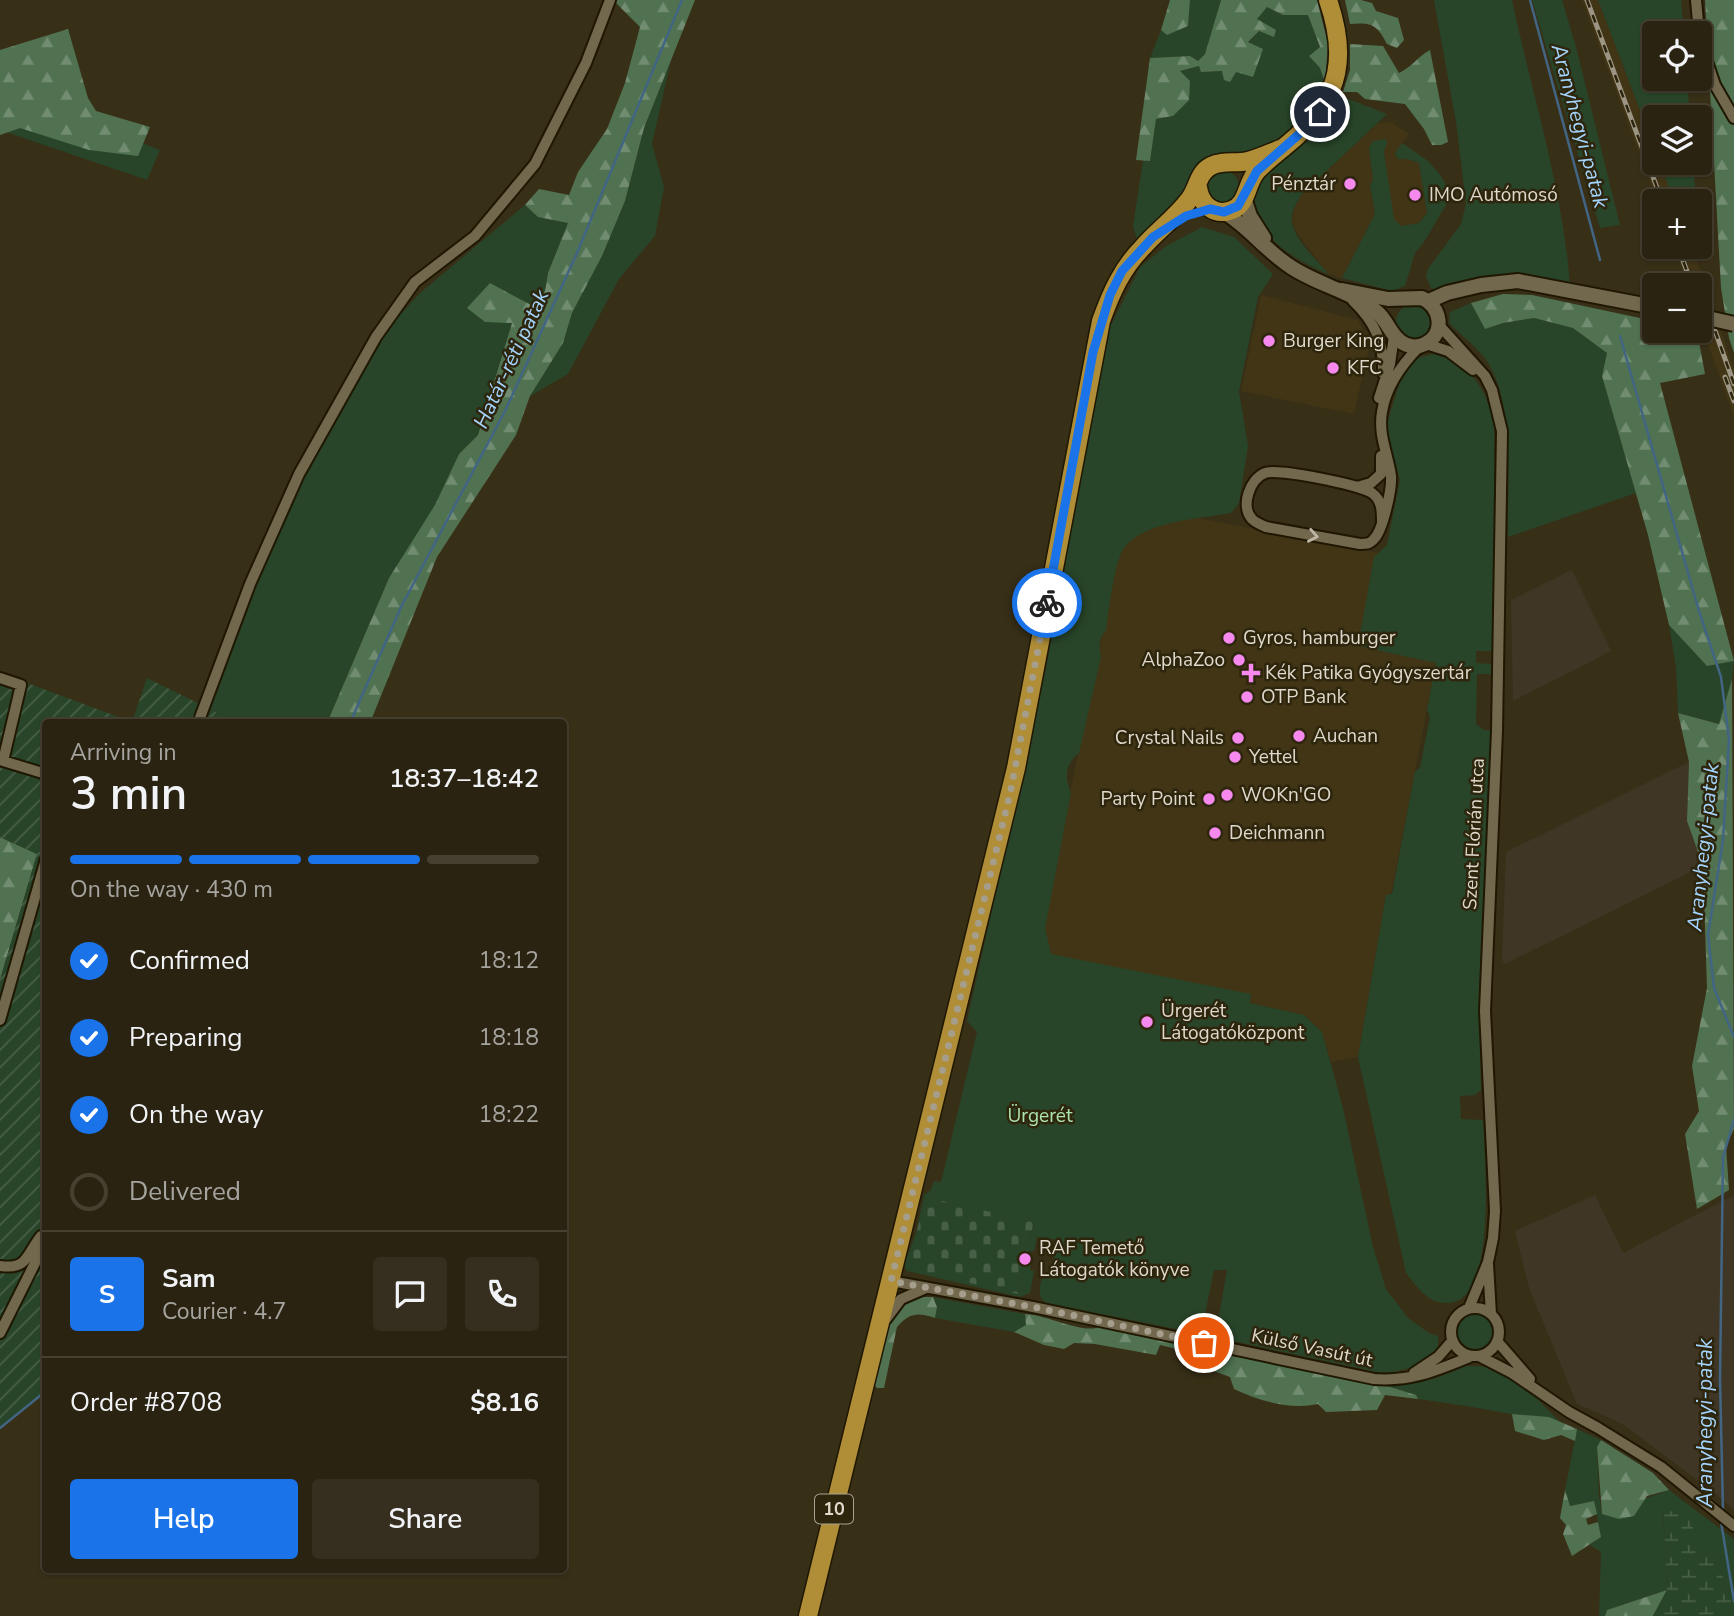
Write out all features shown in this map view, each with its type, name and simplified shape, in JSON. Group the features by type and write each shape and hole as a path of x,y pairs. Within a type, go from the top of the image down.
{"main road":[{"name":"10","path":"1153,237 1186,216 1238,206 1257,171 1320,112 1334,84 1339,50 1328,0"},
{"name":"10","path":"808,1616 1016,768 1101,321 1122,271 1184,206 1198,187 1207,168 1213,164 1249,161 1283,148"},
{"path":"1228,163 1242,172 1246,193"},
{"path":"1198,187 1201,200 1217,210"}],"street":[{"path":"199,719 250,584 299,474 376,337 415,282 475,236 535,164 586,63 610,0"},
{"path":"1696,0 1698,21"},
{"path":"1712,78 1734,118"},
{"path":"1246,193 1250,216 1275,254"},
{"path":"1217,210 1235,218 1302,274 1342,290 1377,312 1392,332 1407,345 1423,345"},
{"path":"1429,301 1447,293 1481,285 1518,281 1642,304"},
{"path":"1342,290 1402,300 1415,296 1429,301 1436,308 1439,321 1437,332 1399,370 1382,411 1380,427 1391,480 1382,522 1374,540 1368,544 1360,544 1266,527 1253,520 1247,510 1250,488 1255,480 1269,472 1357,486 1371,492 1380,502 1382,522"},
{"path":"1342,290 1367,315 1381,339 1381,390"},
{"path":"1439,321 1462,291"},
{"path":"1357,486 1371,483 1381,474 1375,427 1377,407 1390,364 1391,312 1402,300"},
{"path":"1712,319 1734,324"},
{"name":"Szent Flórián utca","path":"1439,321 1485,376 1493,390 1502,431 1499,657 1485,1011 1495,1211 1488,1262 1491,1314"},
{"name":"Szent Flórián utca","path":"1423,345 1448,351 1466,363 1497,408"},
{"path":"0,678 21,685 3,761 42,773"},
{"path":"0,1020 42,873"},
{"path":"0,1266 16,1268 22,1264 42,1237"},
{"path":"0,1333 42,1247"},
{"name":"Szent Flórián utca","path":"1469,1308 1488,1262"},
{"name":"Külső Vasút út","path":"891,1281 1033,1307 1374,1379 1403,1380 1475,1356"},
{"path":"876,1343 896,1303 914,1292 927,1289"},
{"path":"1475,1356 1492,1349 1497,1341 1498,1325 1491,1314 1479,1308 1469,1308 1460,1312 1452,1321 1450,1331 1457,1350 1475,1356 1538,1388 1569,1412 1661,1467 1731,1523"},
{"path":"1403,1380 1428,1365 1452,1341"},
{"path":"1497,1341 1538,1388"}],"shaded area":[{"path":"1582,0 1598,0 1642,116 1642,161"},
{"path":"1391,122 1409,134 1395,153 1398,159 1419,163 1427,213 1419,223 1401,226 1393,219 1384,152 1387,143 1369,148 1373,180 1370,186 1375,214 1342,278 1328,274 1296,232 1292,220 1294,208 1301,195 1378,123"},
{"path":"1647,175 1664,175 1670,189 1653,189"},
{"path":"1678,259 1696,259 1701,273 1684,273"},
{"path":"1261,295 1358,320 1370,343 1354,414 1241,391"},
{"path":"1712,305 1734,369 1734,417 1708,343 1712,343"},
{"path":"1192,517 1385,554 1436,662 1391,895 1386,895 1358,1057 1331,1062 1322,1032 1304,1015 1250,1003 1251,995 1050,959 1043,929 1119,550 1145,526"},
{"path":"1572,570 1611,651 1513,701 1511,600"},
{"path":"1689,762 1687,821 1703,866 1505,964 1502,960 1506,852"},
{"path":"1595,1195 1623,1253 1734,1195 1734,1510 1623,1424 1577,1404 1529,1288 1515,1231"}],"green space":[{"path":"695,0 644,128 625,201 602,256 572,313 563,343 530,396 516,435 437,557 372,719 329,719 389,578 435,505 459,454 478,435 512,323 485,322 467,308 490,283 533,306 545,291 548,273 568,223 538,217 525,205 539,189 569,195 578,172 607,129 625,83 640,27 615,2"},
{"path":"1170,0 1190,0 1188,26 1167,35 1161,30"},
{"path":"1190,0 1221,0 1205,54 1198,61 1190,56 1150,58 1161,30 1167,35 1188,26"},
{"path":"1221,0 1317,0 1328,44 1325,83 1320,68 1309,56 1320,47 1308,15 1283,15 1267,7 1257,19 1276,30 1274,37 1259,31 1248,42 1263,49 1253,77 1236,72 1230,82 1224,80 1222,71 1201,72 1199,66 1180,71 1190,81 1189,100 1173,116 1156,119 1150,161 1136,160 1150,58 1190,56 1198,61 1205,54"},
{"path":"1345,0 1372,3 1376,11 1398,18 1404,40 1397,48 1387,44 1373,26 1363,23 1350,24"},
{"path":"1434,0 1512,0 1554,178 1570,286 1519,275 1431,288 1426,276 1428,269 1461,224 1466,204 1456,122"},
{"path":"1532,0 1562,0 1620,225 1600,228"},
{"path":"1598,0 1681,0 1683,21 1642,21 1642,91 1688,91 1689,105 1642,105 1642,116"},
{"path":"1705,0 1734,0 1734,353 1721,288 1710,91 1712,21 1706,21"},
{"path":"1267,7 1283,15 1308,14 1320,47 1310,57 1320,68 1325,83 1312,112 1279,142 1241,157 1223,152 1208,157 1195,168 1192,183 1180,202 1137,240 1133,226 1143,161 1150,161 1156,119 1173,116 1180,71 1199,66 1201,72 1222,71 1259,31 1275,37 1256,19"},
{"path":"68,29 88,98 96,111 150,127 138,156 89,150 20,128 0,135 0,50"},
{"path":"1350,44 1383,46 1399,73 1430,50 1448,142 1432,145 1424,129 1405,104 1365,99 1357,92 1343,92 1350,70"},
{"path":"671,60 652,144 664,187 655,236 619,279 568,374 530,396 563,343 572,313 602,256 625,201 644,128"},
{"path":"0,87 160,150 147,180 0,130"},
{"path":"1338,95 1387,114 1301,195 1293,211 1292,222 1297,236 1328,274 1286,251 1265,230 1258,217 1255,185"},
{"path":"1386,139 1384,152 1394,219 1401,226 1419,223 1427,213 1419,163 1398,159 1395,153 1402,143 1428,161 1441,176 1448,188 1449,200 1415,253 1405,286 1392,291 1342,278 1375,214 1370,185 1373,180 1369,148 1373,141"},
{"path":"1222,170 1234,175 1239,187 1234,199 1222,204 1210,199 1205,187 1210,175"},
{"path":"1664,175 1694,175 1695,189 1670,189"},
{"path":"525,205 538,217 568,223 548,273 545,291 534,307 490,283 512,323 478,435 459,454 436,505 389,578 329,719 230,719 198,703 222,641 284,505 380,337 420,293"},
{"name":"Ürgerét","path":"1202,227 1234,237 1273,274 1258,297 1239,391 1248,446 1239,503 1231,513 1169,524 1139,535 1127,544 1120,556 1106,630 1100,640 1101,657 1079,753 1068,766 1067,782 1071,793 1045,928 1051,954 1251,994 1250,1003 1304,1015 1322,1032 1343,1108 1373,1247 1386,1289 1408,1318 1438,1336 1438,1349 1419,1364 1399,1371 1382,1373 1224,1339 1217,1327 1227,1270 1214,1270 1201,1334 1047,1303 1041,1297 1040,1286 1043,1273 1051,1274 1057,1240 1037,1237 1034,1251 1027,1252 1034,1223 925,1197 909,1269 1018,1293 1026,1258 1031,1261 1030,1270 1034,1271 1030,1293 1020,1297 907,1271 904,1265 916,1233 924,1195 931,1190 934,1181 941,1182 977,1032 967,1021 1046,668 1087,421 1110,327 1140,267 1166,246"},
{"path":"1503,294 1532,295 1642,318 1642,343 1699,343 1705,374 1660,383 1734,661 1707,666 1669,625 1648,535 1602,376 1607,353 1573,328 1534,318 1485,329 1471,303"},
{"path":"1471,303 1485,329 1534,318 1573,328 1607,353 1602,376 1636,493 1508,537 1508,443 1501,395 1494,374 1484,357 1449,323 1450,312"},
{"path":"1414,304 1427,309 1432,322 1427,335 1414,340 1401,335 1396,322 1401,309"},
{"path":"1432,354 1456,363 1474,378 1486,398 1494,422 1494,651 1476,651 1476,663 1493,664 1493,674 1477,674 1476,724 1491,731 1479,1013 1481,1090 1475,1095 1460,1096 1461,1119 1483,1120 1485,1224 1482,1253 1475,1279 1464,1296 1448,1303 1435,1301 1427,1296 1406,1273 1358,1057 1386,895 1392,894 1415,771 1420,768 1430,717 1427,710 1436,663 1358,646 1374,557 1387,545 1400,480 1391,450 1387,423 1400,382 1414,359"},
{"path":"1669,625 1707,666 1734,661 1720,724 1678,713 1676,667"},
{"path":"0,673 124,719 42,719 42,1393 0,1428 0,980 37,854 0,837"},
{"path":"147,678 230,719 133,719"},
{"path":"1732,679 1734,1129 1726,1146 1729,1190 1697,1209 1685,1134 1699,1111 1692,1066 1707,988 1703,866 1687,821 1689,762 1678,713 1719,724"},
{"path":"0,837 37,854 0,980"},
{"path":"925,1197 1034,1222 1018,1294 908,1269"},
{"path":"923,1297 933,1297 937,1307 935,1318 914,1315 897,1327 884,1388 877,1388 875,1385 883,1345 892,1320 910,1302"},
{"path":"933,1297 1025,1314 1027,1325 1014,1332 935,1318 937,1307"},
{"path":"1475,1313 1488,1318 1493,1331 1488,1344 1475,1349 1462,1344 1457,1331 1462,1318"},
{"path":"1025,1314 1076,1327 1100,1326 1384,1385 1416,1395 1418,1399 1385,1395 1377,1410 1326,1412 1318,1404 1297,1406 1275,1403 1234,1389 1230,1377 1214,1371 1211,1357 1160,1345 1156,1355 1095,1344 1074,1343 1064,1349 1044,1345 1014,1332 1026,1325"},
{"path":"1466,1366 1486,1367 1509,1376 1528,1390 1560,1422 1418,1399 1416,1395 1384,1385 1427,1381"},
{"path":"1512,1414 1549,1417 1577,1429 1575,1441 1561,1435 1544,1440 1515,1431"},
{"path":"1577,1429 1601,1440 1597,1447 1602,1514 1669,1490 1734,1539 1734,1592 1727,1590 1715,1552 1696,1557 1663,1509 1667,1590 1607,1610 1605,1616 1599,1616 1601,1552 1590,1545 1601,1537 1594,1501 1570,1506 1565,1490"},
{"path":"1601,1440 1653,1473 1669,1490 1647,1496 1634,1516 1619,1519 1602,1514 1597,1447"},
{"path":"1565,1490 1570,1506 1594,1501 1597,1514 1586,1519 1588,1525 1598,1522 1601,1537 1572,1556 1563,1534 1566,1525 1560,1518"},
{"path":"1663,1508 1692,1520 1696,1557 1715,1552 1727,1590 1734,1592 1734,1616 1653,1616 1667,1590"},
{"path":"1667,1590 1653,1616 1605,1616 1607,1610"}],"waterway":[{"name":"Határ-réti patak","path":"352,719 401,607 505,411 577,253 682,0"},
{"name":"Aranyhegyi-patak","path":"1530,0 1600,260"},
{"name":"Aranyhegyi-patak","path":"1620,336 1699,611 1721,677 1729,739 1723,840 1708,935 1714,988 1734,1037"},
{"name":"Aranyhegyi-patak","path":"1723,1511 1720,1379 1723,1157 1734,1120"},
{"name":"Határ-réti patak","path":"0,1428 42,1394"},
{"name":"Aranyhegyi-patak","path":"1721,1522 1734,1601"}],"railway":[{"path":"1587,0 1658,189"},
{"path":"1682,259 1688,273"},
{"path":"1712,322 1734,384"},
{"path":"1725,377 1734,401"}],"way so far":[{"path":"1047,603 1016,768 891,1281 1204,1343"}],"place":[{"name":"Pénztár","path":"1350,184"},
{"name":"IMO Autómosó","path":"1415,195"},
{"name":"Burger King","path":"1269,341"},
{"name":"KFC","path":"1333,368"},
{"name":"Gyros, hamburger","path":"1229,638"},
{"name":"AlphaZoo","path":"1239,660"},
{"name":"Kék Patika Gyógyszertár","path":"1251,673"},
{"name":"OTP Bank","path":"1247,697"},
{"name":"Auchan","path":"1299,736"},
{"name":"Crystal Nails","path":"1238,738"},
{"name":"Yettel","path":"1235,757"},
{"name":"WOKn'GO","path":"1227,795"},
{"name":"Party Point","path":"1209,799"},
{"name":"Deichmann","path":"1215,833"},
{"name":"Ürgerét Látogatóközpont","path":"1147,1022"},
{"name":"RAF Temető Látogatók könyve","path":"1025,1259"}],"route":[{"path":"1047,603 1093,352 1110,295 1122,271 1153,237 1186,216 1210,209 1229,211 1242,203 1247,187 1257,171 1320,112"}]}
